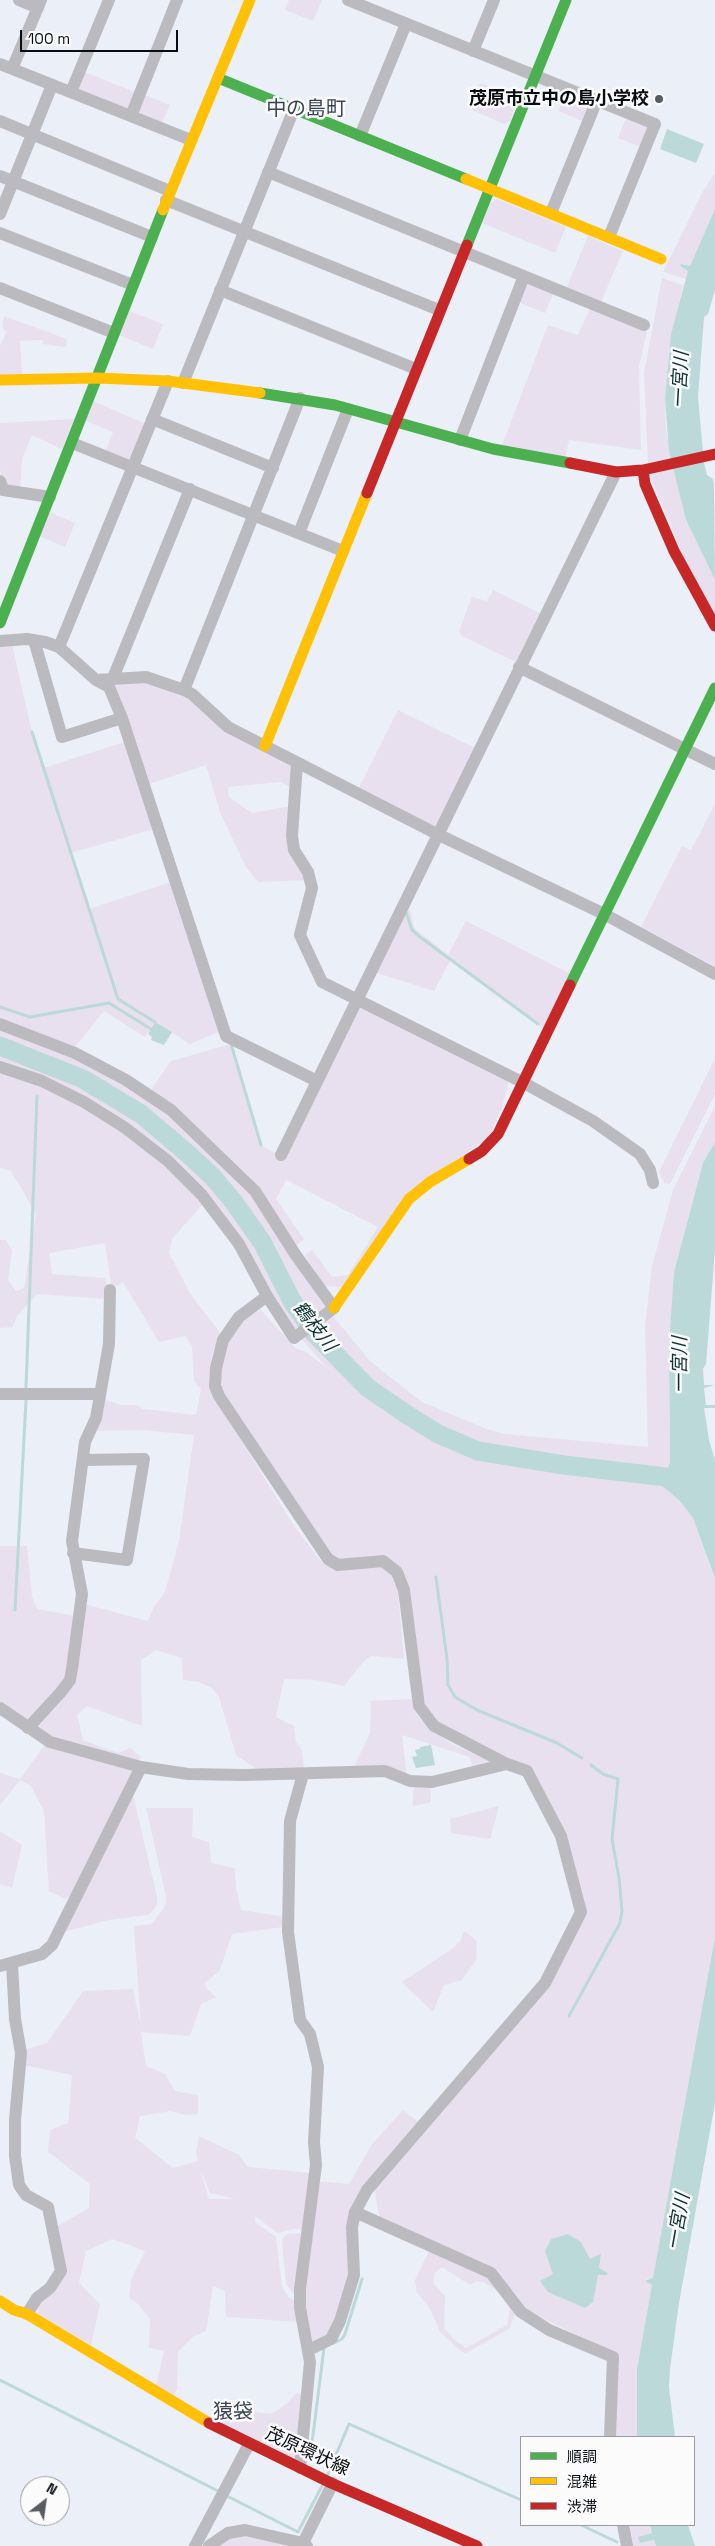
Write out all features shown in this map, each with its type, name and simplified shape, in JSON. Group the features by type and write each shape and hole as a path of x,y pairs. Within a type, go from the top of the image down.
{"street":[{"path":"19,0 39,4 6,67 191,140"},
{"path":"71,92 109,0"},
{"path":"130,116 177,0"},
{"path":"0,623 168,195 250,0"},
{"path":"348,0 655,124 609,237"},
{"path":"473,51 494,0"},
{"path":"265,746 439,310 566,0"},
{"path":"360,136 406,24"},
{"path":"218,78 661,259"},
{"path":"0,214 52,85"},
{"path":"551,213 597,100"},
{"path":"183,383 294,109"},
{"path":"0,121 168,195 244,231 439,310"},
{"path":"268,172 644,325"},
{"path":"0,176 152,237"},
{"path":"0,233 133,285"},
{"path":"460,440 524,276"},
{"path":"0,288 114,333"},
{"path":"220,290 416,369"},
{"path":"0,380 97,378 168,381 300,398 348,409 492,449 616,472 643,470 715,454"},
{"path":"59,647 168,381"},
{"path":"184,690 300,398"},
{"path":"299,533 348,409"},
{"path":"152,419 273,468"},
{"path":"72,442 343,551"},
{"path":"643,470 645,484 674,551 715,626"},
{"path":"281,1155 616,472"},
{"path":"0,481 3,490 50,497"},
{"path":"113,678 190,489"},
{"path":"34,640 62,736 122,718"},
{"path":"0,641 34,640 59,647 96,680 109,687 122,718 226,1036 317,1081"},
{"path":"519,667 715,764"},
{"path":"96,680 146,677 184,690 192,694 228,727 437,834 604,914 715,974"},
{"path":"0,1067 42,1081 84,1102 124,1127 168,1161 202,1195 239,1244 267,1296 294,1338 331,1309 409,1199 430,1182 482,1151 498,1134 715,688"},
{"path":"297,763 292,836 294,850 308,872 312,888 300,935 322,982 524,1083 592,1121 640,1154 650,1170 653,1183"},
{"path":"0,1024 75,1053 126,1080 171,1110 255,1191 331,1309"},
{"path":"28,1728 70,1680 82,1594 82,1584 73,1553 72,1542 85,1442 96,1418 109,1344 110,1290"},
{"path":"267,1296 239,1317 223,1340 216,1368 215,1386 219,1396 328,1559 338,1565 383,1561 397,1572 403,1586 419,1706 434,1726 507,1764 527,1771 561,1836 581,1912 545,1982 367,2190 355,2212 352,2227 354,2275 340,2321 331,2339 309,2350"},
{"path":"0,1394 100,1394"},
{"path":"73,1553 126,1560 144,1459 83,1460"},
{"path":"0,1708 50,1742 141,1766 188,1774 303,1774 385,1771 410,1781 432,1782 507,1764"},
{"path":"0,2316 21,2312 50,2288 61,2272 48,2207 26,2195 19,2185 15,2156 15,2120 22,2053 6,1965 42,1954 52,1945 141,1766"},
{"path":"300,2468 310,2362 300,2308 300,2289 315,2180 314,2142 318,2067 310,2034 300,2020 288,1932 290,1821 303,1774"},
{"path":"355,2212 491,2273 522,2312 549,2330 613,2357 610,2436"},
{"name":"茂原環状線","path":"0,2301 198,2418 332,2483 477,2546"},
{"path":"195,2546 221,2493 249,2444"},
{"path":"209,2546 228,2533 245,2530 305,2544 332,2483"},
{"path":"623,2526 627,2546"}],"shaded area":[{"path":"289,0 322,0 313,21 285,10"},
{"path":"82,71 137,93 130,108 125,110 79,93 77,87"},
{"path":"480,83 518,98 510,121 504,124 470,109"},
{"path":"566,93 588,102 591,108 585,122 558,111"},
{"path":"142,94 170,105 161,125 137,116"},
{"path":"627,116 649,125 643,148 618,138"},
{"path":"715,173 715,209 690,266 682,264 680,266 688,271 686,279 663,272 703,191"},
{"path":"497,199 566,227 555,253 482,223 491,203"},
{"path":"588,236 623,251 600,304 566,289"},
{"path":"662,278 683,285 669,350 665,398 666,428 671,457 648,463 644,373"},
{"path":"530,284 553,294 545,313 518,302 525,286"},
{"path":"590,308 647,332 639,366 641,450 569,440 565,459 502,445 548,325 578,335"},
{"path":"129,311 163,324 153,349 119,335"},
{"path":"4,316 67,339 66,347 43,344 42,340 20,341 22,374 0,375 0,346 6,332 2,326"},
{"path":"93,401 148,425 129,459 106,450 113,432 86,421"},
{"path":"74,419 62,449 32,435 22,459 20,491 4,485 0,470 0,423"},
{"path":"674,468 686,520 715,580 715,618 695,584 649,473"},
{"path":"49,512 75,523 65,547 39,536"},
{"path":"493,590 542,614 518,663 462,636 459,631 472,597 487,601"},
{"path":"12,645 32,732 44,768 127,741 154,829 71,853 89,909 171,882 221,1031 190,1044 155,1022 145,1037 104,1011 75,1047 0,1020 0,646"},
{"path":"145,680 175,690 294,765 291,787 280,782 228,787 229,797 252,813 291,806 306,880 258,882 246,867 220,812 206,765 149,784 112,688 115,681"},
{"path":"398,710 475,748 436,828 358,790"},
{"path":"715,804 715,966 641,927 682,846 691,850"},
{"path":"405,904 411,913 414,928 448,955 466,921 571,974 544,1029 451,959 434,991 374,972"},
{"path":"358,1004 509,1079 502,1108 487,1139 424,1181 345,1287 323,1286 305,1255 312,1250 332,1277 348,1275 378,1227 286,1180 276,1199 304,1239 297,1245 291,1241 250,1177 203,1133 151,1090 171,1061 231,1044 261,1145 282,1157"},
{"path":"0,1028 93,1065 156,1105 241,1181 326,1307 308,1320 264,1240 237,1200 171,1134 147,1115 86,1077 26,1051 0,1043"},
{"path":"0,1050 73,1077 141,1117 169,1140 214,1183 237,1211 259,1242 289,1302 304,1323 294,1330 242,1243 140,1136 0,1065"},
{"path":"715,1058 715,1094 670,1184 664,1183 659,1172"},
{"path":"0,1070 43,1085 122,1128 196,1194 202,1205 172,1239 169,1253 191,1295 221,1334 212,1354 209,1379 223,1411 294,1526 321,1561 332,1568 374,1565 389,1570 397,1582 404,1659 371,1656 364,1661 344,1686 316,1680 284,1679 276,1717 294,1726 296,1742 302,1750 304,1769 258,1770 236,1755 219,1697 212,1688 199,1682 183,1680 182,1658 156,1650 141,1660 142,1726 87,1706 77,1715 83,1740 118,1753 130,1748 141,1757 137,1762 68,1745 34,1726 71,1681 84,1604 148,1621 155,1605 165,1592 179,1541 194,1435 141,1430 94,1431 102,1399 121,1405 136,1405 143,1409 196,1415 201,1390 194,1381 192,1346 185,1336 159,1342 123,1282 117,1286 111,1284 105,1243 49,1253 52,1274 105,1278 108,1290 107,1299 37,1294 17,1316 13,1327 0,1328 0,1240 6,1240 12,1251 8,1280 16,1291 24,1288 36,1214 11,1171 0,1168"},
{"path":"715,1106 715,1142 703,1163 674,1272 669,1392 670,1462 666,1473 654,1474 479,1448 453,1438 397,1406 371,1387 314,1329 332,1315 371,1362 422,1402 487,1429 505,1434 648,1447 645,1326 652,1266 673,1190"},
{"path":"261,1310 295,1348 306,1352 327,1368 301,1338 310,1331 345,1371 369,1393 444,1440 474,1453 495,1458 657,1482 680,1501 693,1518 715,1579 715,1937 653,2279 646,2279 652,2285 637,2369 637,2436 616,2436 610,2351 528,2311 501,2277 380,2220 374,2187 547,1986 585,1914 532,1769 466,1741 427,1716 403,1579 385,1557 375,1555 342,1560 330,1557 222,1394 218,1380 232,1330 249,1316"},
{"path":"0,1546 27,1546 32,1597 37,1609 75,1616 70,1670 57,1690 28,1724 0,1704"},
{"path":"411,1699 416,1714 433,1732 452,1744 490,1761 489,1766 473,1770 470,1757 402,1735 407,1777 353,1769 370,1733 371,1701"},
{"path":"46,1743 134,1770 71,1896 66,1899 49,1891 44,1811 31,1786 20,1780 0,1805 0,1773 20,1779"},
{"path":"417,1785 430,1785 431,1802 413,1806 413,1790"},
{"path":"132,1790 157,1904 154,1910 147,1915 109,1920 63,1932"},
{"path":"499,1806 490,1839 451,1833 450,1819"},
{"path":"146,1808 193,1808 192,1837 209,1842 211,1863 235,1868 236,1887 241,1910 285,1917 283,1927 232,1934 220,1970 205,1983 207,1989 216,1997 201,2004 190,2036 141,2032 146,2066 165,2074 175,2091 198,2095 198,2114 185,2115 171,2111 140,2116 135,2138 173,2168 198,2161 196,2153 199,2136 239,2155 248,2167 311,2173 304,2230 293,2229 278,2233 255,2216 255,2222 276,2237 282,2286 288,2297 298,2303 300,2322 226,2317 225,2291 213,2286 206,2331 194,2336 178,2352 177,2389 174,2396 156,2386 164,2351 149,2348 150,2319 138,2304 129,2298 131,2280 145,2251 112,2239 86,2251 79,2282 100,2305 91,2345 38,2314 39,2302 54,2291 56,2227 89,2208 90,2184 48,2152 50,2130 68,2123 72,2075 23,2065 24,2050 47,2043 83,1991 133,1989 141,2027 134,1926 152,1924 165,1906 166,1896","holes":["200,2169 210,2193 235,2199 209,2199"]},
{"path":"0,1831 22,1845 12,1888 0,1884"},
{"path":"464,1931 477,1941 476,1960 462,1980 444,1985 433,2012 402,1982 453,1948 460,1941"},
{"path":"403,2110 420,2123 355,2199 351,2276 329,2336 313,2344 302,2306 318,2181 349,2184 372,2144"},
{"path":"300,2233 297,2298 286,2284 282,2239 287,2234"},
{"path":"430,2249 490,2278 516,2313 509,2329 466,2353 462,2352 440,2332 429,2307 417,2293 415,2280","holes":["442,2267 470,2285 477,2281 485,2283 497,2291 510,2308 507,2325 466,2348 456,2341 444,2328 445,2296 433,2283 435,2272"]},
{"path":"297,2393 303,2395 297,2460 218,2423 220,2408 272,2414"},
{"path":"628,2526 650,2526 653,2533 640,2543 655,2540 656,2546 632,2546"},
{"path":"238,2532 303,2546 214,2546"}],"water":[{"path":"667,129 704,144 696,163 660,149"},
{"name":"一宮川","path":"715,209 715,290 708,314 704,317 698,397 704,463 707,475 713,479 714,485 715,580 686,520 669,451 665,398 671,334 688,271 680,266 681,264 690,266"},
{"path":"155,1022 172,1032 164,1045 151,1040 152,1037 148,1034"},
{"name":"一宮川","path":"715,1142 715,1249 706,1364 703,1369 704,1385 715,1385 704,1388 706,1405 715,1405 715,1408 704,1408 709,1440 715,1460 715,1578 693,1518 680,1501 662,1486 670,1462 669,1347 674,1272 703,1163"},
{"path":"431,1745 435,1765 416,1768 412,1757 417,1756 415,1750"},
{"name":"一宮川","path":"715,1937 715,2103 679,2303 670,2369 669,2387 675,2436 637,2436 637,2369 652,2285 645,2281 653,2278"},
{"path":"568,2234 581,2242 590,2259 601,2254 599,2268 608,2273 607,2275 598,2275 593,2302 585,2308 548,2292 540,2281 553,2274 545,2251 551,2239"},
{"path":"650,2526 688,2526 695,2546 656,2546 654,2540 640,2543 638,2537 652,2533"}],"waterway":[{"path":"32,732 118,999 155,1022"},
{"path":"406,912 412,930 420,937 538,1024"},
{"path":"0,1007 30,1017 109,1003 151,1029"},
{"path":"231,1044 261,1145"},
{"name":"鶴枝川","path":"0,1046 83,1079 141,1114 187,1153 212,1176 233,1201 262,1242 292,1301 314,1333 368,1388 438,1434 478,1451 564,1465 666,1477 692,1477"},
{"path":"26,1387 37,1096"},
{"path":"15,1610 26,1400"},
{"path":"436,1577 447,1659 448,1685 455,1697 477,1710 557,1743 582,1758"},
{"path":"569,2016 620,1923 622,1911 619,1878 612,1839 618,1779 603,1774 591,1765"},
{"path":"334,2343 342,2339 345,2334 362,2279"},
{"path":"324,2348 311,2451 332,2464"},
{"path":"0,2380 220,2492"},
{"path":"327,2476 349,2424 520,2500"},
{"path":"225,2495 298,2532 322,2486"},
{"path":"583,2526 617,2542"}],"traffic: fast":[{"path":"467,245 566,0"},
{"path":"218,78 466,179"},
{"path":"0,623 163,210"},
{"path":"260,393 335,405 493,449 570,463"},
{"path":"570,985 715,688"}],"traffic: slow":[{"path":"163,210 250,0"},
{"path":"466,179 661,259"},
{"path":"0,380 97,378 168,381 260,393"},
{"path":"265,746 367,493"},
{"path":"334,1308 409,1199 430,1182 469,1159"},
{"path":"0,2301 14,2310 27,2314 209,2423"}],"traffic: jam":[{"path":"367,493 467,245"},
{"path":"570,463 616,472 643,470 715,454"},
{"path":"643,470 645,484 674,551 715,626"},
{"path":"469,1159 482,1151 498,1134 570,985"},
{"path":"209,2423 331,2483 477,2546"}],"place":[{"name":"茂原市立中の島小学校","path":"659,99"}],"district":[{"name":"中の島町","path":"306,110"},
{"name":"猿袋","path":"233,2413"}]}
